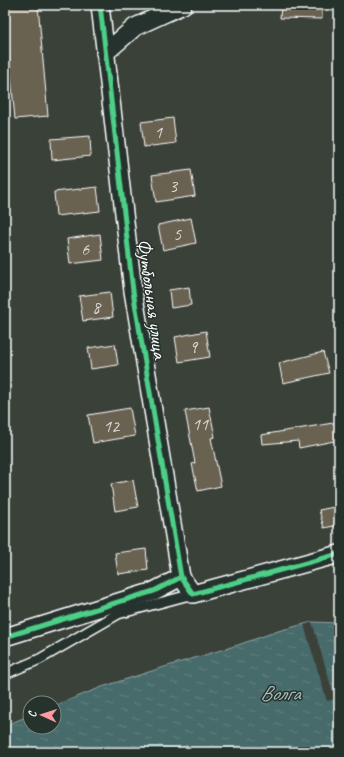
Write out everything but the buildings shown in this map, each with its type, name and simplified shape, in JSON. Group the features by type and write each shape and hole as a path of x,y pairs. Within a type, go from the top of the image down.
{"street":[{"name":"Футбольная улица","path":"100,5 133,291 181,577 192,594"},
{"path":"105,53 135,27 183,5"},
{"path":"192,594 339,554"},
{"path":"5,637 154,591 181,577"}],"lane":[{"path":"5,674 40,659 118,614 192,594"}],"water":[{"name":"Волга","path":"312,622 339,623 339,752 5,752 5,726 22,719 22,735 62,735 62,703 102,687 238,645 278,631"}],"pier":[{"path":"312,622 335,699 327,701 304,625"}],"cycle path":[{"path":"100,5 133,291 181,577 193,594 339,554"},
{"path":"5,637 154,591 181,577"}]}
